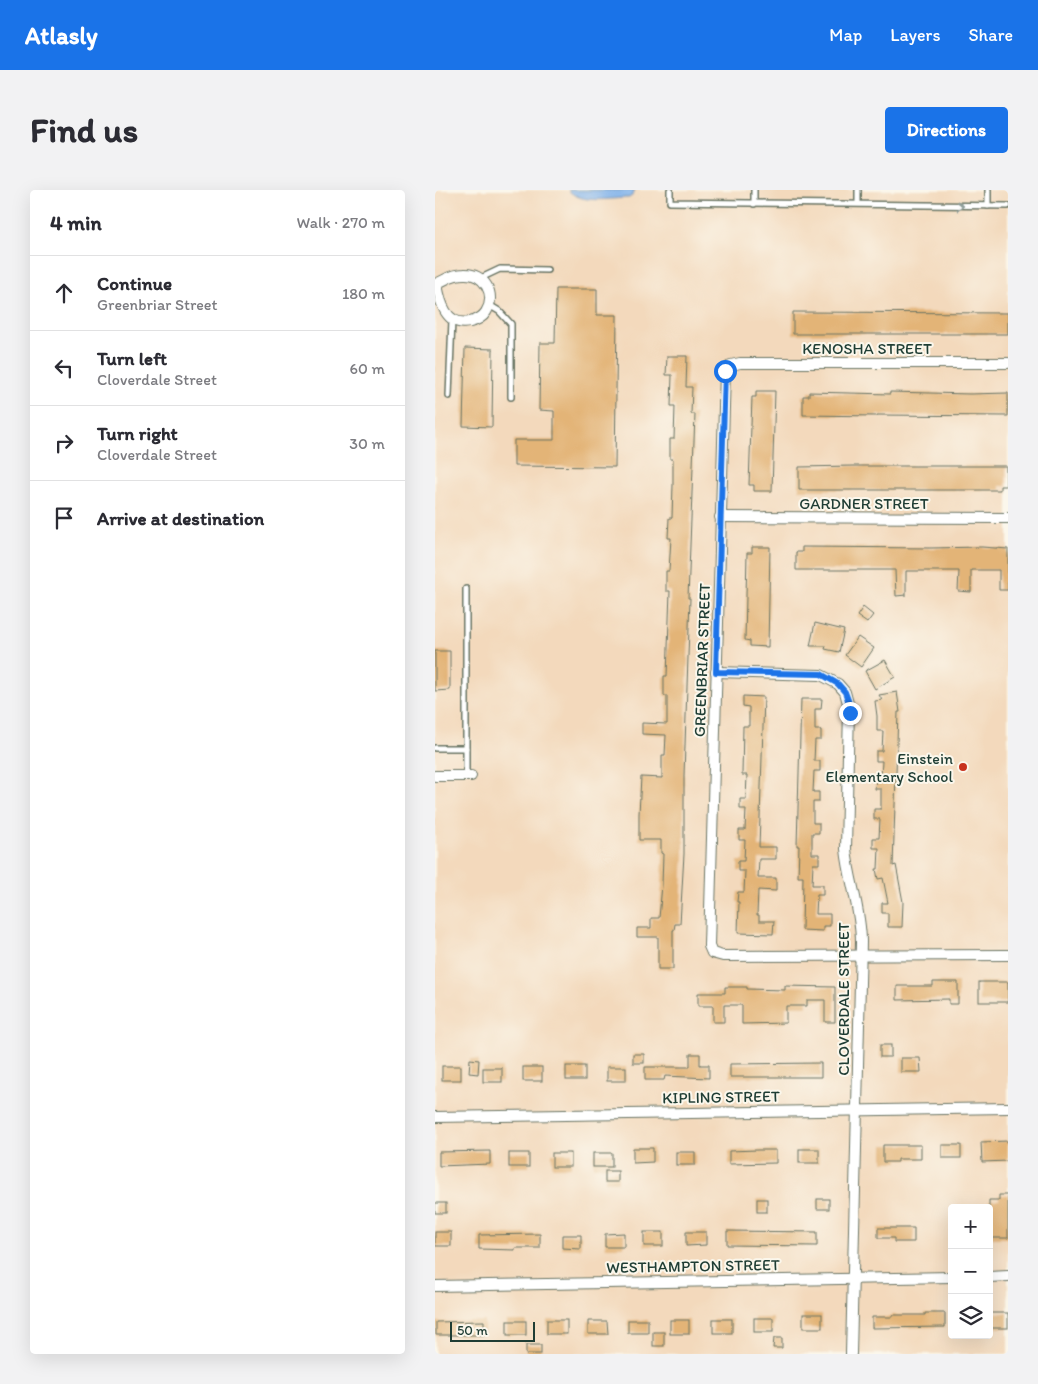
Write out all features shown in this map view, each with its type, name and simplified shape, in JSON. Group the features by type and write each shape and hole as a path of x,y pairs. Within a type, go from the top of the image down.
{"street":[{"path":"457,274 474,275 481,278 489,289 489,305 483,316 471,322 456,322 442,307 436,284 445,278 457,274"},
{"name":"KENOSHA STREET","path":"728,368 735,363 1008,363"},
{"name":"GREENBRIAR STREET","path":"728,368 724,376 709,946 712,953 723,956 861,956"},
{"name":"GARDNER STREET","path":"720,517 1008,518"},
{"name":"CLOVERDALE STREET","path":"716,672 821,674 838,684 845,692 848,700 850,713 846,849 848,868 860,918 861,956 851,1354"},
{"path":"435,776 468,776"},
{"path":"861,956 1008,955"},
{"name":"KIPLING STREET","path":"435,1117 1008,1108"},
{"path":"993,1276 1008,1276"},
{"name":"WESTHAMPTON STREET","path":"435,1286 948,1277"}],"lane":[{"path":"670,190 670,202 1008,206"},
{"path":"754,190 754,204"},
{"path":"858,190 858,203"},
{"path":"987,206 988,190"},
{"path":"481,278 500,269 547,270"},
{"path":"489,305 499,310 511,324 511,397"},
{"path":"449,396 453,320"},
{"path":"466,589 466,748 468,776"},
{"path":"435,748 466,748"}],"water":[{"path":"568,190 635,190 629,198 597,200 581,198"}],"building":[{"path":"556,289 597,289 597,315 617,315 615,467 514,466 514,440 554,440 554,411 539,410 540,343 555,343"},
{"path":"793,312 1008,313 1008,334 793,334"},
{"path":"465,348 493,349 492,427 463,426"},
{"path":"667,356 687,356 686,387 692,387 691,414 695,414 688,598 690,598 684,775 684,854 680,924 675,924 673,930 673,969 658,969 658,937 637,937 637,928 651,928 651,918 659,918 662,885 663,854 661,853 661,840 639,840 639,814 641,777 662,778 662,755 665,755 666,735 642,734 642,723 667,724 667,696 664,696 664,676 667,676 670,591 666,591 666,571 669,571 671,538 668,538 669,518 672,518 673,485 673,459 670,459 670,439 674,439 675,406 671,406 672,375 666,375"},
{"path":"756,391 775,391 772,491 754,491 754,485 749,485 752,397 756,397"},
{"path":"809,392 890,394 890,392 1008,393 1008,416 803,415 803,396 809,396"},
{"path":"1006,466 1006,486 1000,486 1000,490 799,490 799,467"},
{"path":"752,547 770,547 768,647 750,646 750,641 745,640 747,553 752,553"},
{"path":"802,547 982,547 1008,549 1008,590 999,590 999,570 971,570 971,592 958,591 959,571 906,571 906,595 896,596 895,570 796,570 796,552 802,552"},
{"path":"863,607 873,615 867,623 857,616"},
{"path":"815,623 844,630 839,652 825,649 826,646 810,646"},
{"path":"858,637 874,648 861,667 845,655"},
{"path":"435,651 450,651 450,690 435,691"},
{"path":"885,660 895,677 875,689 865,671"},
{"path":"897,692 900,712 898,712 893,866 896,865 903,902 902,927 888,927 888,913 882,913 882,903 888,903 883,878 878,879 876,869 878,869 879,848 873,848 873,838 879,838 880,819 874,819 874,809 881,809 881,789 875,789 876,779 881,779 882,761 876,761 876,751 882,751 883,731 877,731 875,701 882,700 879,695"},
{"path":"743,696 764,697 759,847 776,847 776,859 759,859 758,878 776,878 776,891 758,890 757,915 759,915 759,921 774,921 773,934 738,933 738,892 744,892 745,871 738,871 738,861 744,861 745,840 739,840 739,830 745,830 746,809 740,809 740,799 746,799 747,775 742,775 743,726 749,726 749,707 743,706"},
{"path":"801,699 822,699 821,709 815,709 815,730 821,730 821,740 815,740 814,761 820,761 820,771 814,771 813,792 819,792 819,802 813,802 813,823 819,823 819,833 812,833 812,854 819,854 819,864 813,864 812,885 823,885 823,895 817,895 816,914 830,914 830,926 823,926 823,931 802,930 803,877 798,877 799,846 797,846"},
{"path":"933,982 958,982 958,1004 949,1004 949,999 897,1000 897,986 933,986"},
{"path":"979,982 1008,982 1008,1002 979,1002"},
{"path":"785,986 835,987 835,1022 825,1022 825,1000 807,1000 807,1006 786,1006 786,1023 742,1024 742,1005 724,1005 724,1022 713,1022 713,1006 698,1006 698,993 725,993 725,987 785,990"},
{"path":"880,1045 891,1045 891,1057 880,1057"},
{"path":"633,1054 644,1054 644,1063 633,1063"},
{"path":"690,1054 700,1054 700,1065 709,1065 709,1078 665,1076 664,1080 645,1080 645,1067 690,1067"},
{"path":"901,1058 920,1058 921,1072 901,1072"},
{"path":"470,1059 479,1060 478,1074 469,1073"},
{"path":"821,1063 821,1077 730,1077 730,1064"},
{"path":"442,1066 461,1066 461,1080 442,1080"},
{"path":"566,1066 585,1066 585,1080 566,1080"},
{"path":"523,1067 542,1067 542,1081 523,1081"},
{"path":"607,1067 626,1067 626,1081 607,1081"},
{"path":"483,1068 502,1068 502,1082 483,1082"},
{"path":"1008,1141 1008,1161 982,1162 981,1142"},
{"path":"883,1145 921,1145 921,1159 898,1159 898,1162 883,1162"},
{"path":"942,1145 961,1145 961,1158 942,1158"},
{"path":"633,1148 653,1148 653,1162 633,1163"},
{"path":"799,1149 819,1149 819,1163 799,1163"},
{"path":"776,1150 776,1163 729,1164 729,1151"},
{"path":"490,1151 490,1164 439,1166 439,1152"},
{"path":"676,1152 695,1152 695,1165 676,1165"},
{"path":"509,1153 529,1153 529,1167 509,1167"},
{"path":"552,1153 571,1153 571,1167 552,1167"},
{"path":"593,1153 612,1153 612,1167 593,1167"},
{"path":"605,1171 618,1171 618,1182 605,1182"},
{"path":"999,1195 1008,1195 1008,1238 993,1238 993,1204 989,1204 989,1200 999,1200"},
{"path":"757,1199 767,1199 767,1212 757,1212"},
{"path":"817,1199 829,1199 829,1209 817,1209"},
{"path":"435,1203 446,1203 446,1213 435,1213"},
{"path":"878,1228 914,1228 914,1242 894,1242 894,1238 878,1238"},
{"path":"727,1231 817,1232 817,1246 727,1245"},
{"path":"435,1232 451,1232 451,1246 435,1246"},
{"path":"644,1232 663,1232 663,1246 644,1246"},
{"path":"686,1232 706,1232 706,1245 686,1246"},
{"path":"624,1233 624,1247 605,1247 605,1234"},
{"path":"540,1234 540,1248 515,1248 515,1250 479,1249 479,1235"},
{"path":"562,1235 581,1235 581,1249 562,1248"},
{"path":"925,1313 945,1313 945,1327 872,1328 872,1317 925,1315"},
{"path":"993,1313 1008,1313 1008,1328 993,1328"},
{"path":"803,1314 822,1314 822,1328 803,1328"},
{"path":"754,1318 773,1318 773,1332 754,1332"},
{"path":"713,1319 732,1319 732,1333 713,1333"},
{"path":"547,1320 567,1320 567,1334 547,1334"},
{"path":"628,1320 648,1320 648,1333 628,1333"},
{"path":"670,1320 689,1320 689,1334 670,1334"},
{"path":"484,1321 484,1335 436,1335 436,1322"},
{"path":"507,1321 526,1321 526,1335 507,1335"},
{"path":"588,1321 607,1321 608,1334 588,1334"},
{"path":"653,1332 664,1332 664,1346 653,1346"},
{"path":"774,1338 782,1338 782,1348 773,1348"},
{"path":"526,1345 541,1345 541,1354 526,1354"}],"place":[{"name":"Einstein Elementary School","path":"963,767"}],"route":[{"path":"725,371 716,672 821,674 838,684 845,692 850,713"}]}
